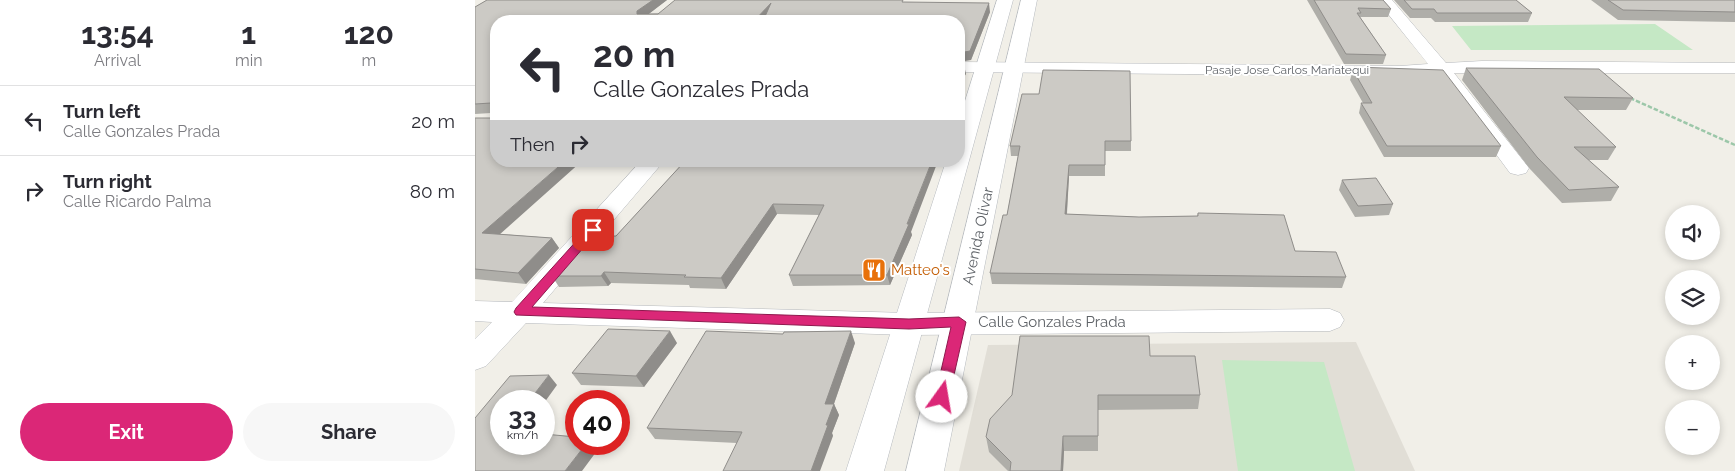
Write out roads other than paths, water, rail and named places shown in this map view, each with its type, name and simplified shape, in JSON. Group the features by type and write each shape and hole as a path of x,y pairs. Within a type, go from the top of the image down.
{"street":[{"path":"965,137 1005,0"},
{"name":"Avenida Olivar","path":"925,471 1029,0"},
{"path":"1384,0 1442,69 1518,168"},
{"name":"Pasaje Jose Carlos Mariatequi","path":"965,67 1400,71 1481,66 1735,68"},
{"path":"475,358 520,312 648,167"},
{"path":"865,471 955,167"},
{"name":"Calle Gonzales Prada","path":"475,311 909,324 959,322 1330,320"}],"place":[{"name":"Matteo's","path":"874,270"}]}
